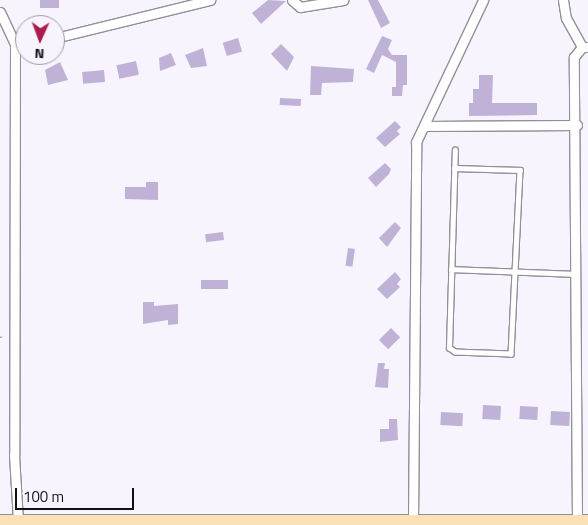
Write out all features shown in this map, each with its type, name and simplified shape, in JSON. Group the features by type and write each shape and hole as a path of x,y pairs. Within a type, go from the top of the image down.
{"main road":[{"path":"0,521 154,523 583,521"}],"street":[{"path":"65,36 210,0"},
{"path":"292,0 300,7 343,0"},
{"path":"413,521 414,184 416,142 483,0"},
{"path":"563,0 566,18 585,47 574,57 577,125 577,274 583,521"},
{"path":"0,12 15,44 14,455 18,521"},
{"path":"424,126 577,125"}],"lane":[{"path":"454,168 520,170 514,350 507,355 454,352 449,348 454,168 455,150"},
{"path":"451,269 577,274"}],"building":[{"path":"40,0 59,0 59,8 40,8"},
{"path":"268,0 286,1 261,24 252,13"},
{"path":"368,0 378,0 390,23 381,28"},
{"path":"382,36 392,40 388,49 392,55 407,55 407,85 403,85 402,96 392,96 392,87 396,87 396,62 382,55 374,73 366,69"},
{"path":"238,38 242,51 227,56 223,43"},
{"path":"281,44 294,57 287,71 271,54"},
{"path":"203,48 207,66 191,68 185,55"},
{"path":"171,53 176,65 160,71 159,58"},
{"path":"136,61 139,75 119,79 116,65"},
{"path":"54,65 61,65 68,80 48,85 45,70"},
{"path":"311,66 354,69 353,82 322,83 321,95 310,95"},
{"path":"104,70 105,82 83,84 82,72"},
{"path":"479,75 493,75 492,103 537,103 537,115 469,116 469,103 473,103 473,89 479,89"},
{"path":"280,98 301,99 301,106 280,105"},
{"path":"395,121 401,127 397,131 400,134 385,147 376,138"},
{"path":"385,163 391,169 389,174 376,187 368,178"},
{"path":"146,182 158,182 158,200 125,199 125,187 146,187"},
{"path":"395,222 401,228 387,247 379,238"},
{"path":"223,232 224,240 206,242 205,234"},
{"path":"348,248 355,249 352,267 345,266"},
{"path":"395,272 401,279 397,284 400,287 387,299 377,289"},
{"path":"201,280 228,280 228,289 201,289"},
{"path":"143,302 154,302 154,306 178,304 178,324 168,325 168,320 143,324"},
{"path":"391,328 400,337 388,349 379,340"},
{"path":"378,363 385,363 384,369 389,369 388,388 375,387"},
{"path":"483,405 501,406 500,420 482,419"},
{"path":"520,406 538,407 537,420 519,419"},
{"path":"551,411 570,412 569,426 550,425"},
{"path":"441,412 463,413 462,426 440,425"},
{"path":"389,419 397,419 398,440 380,442 380,429 389,429"}]}
